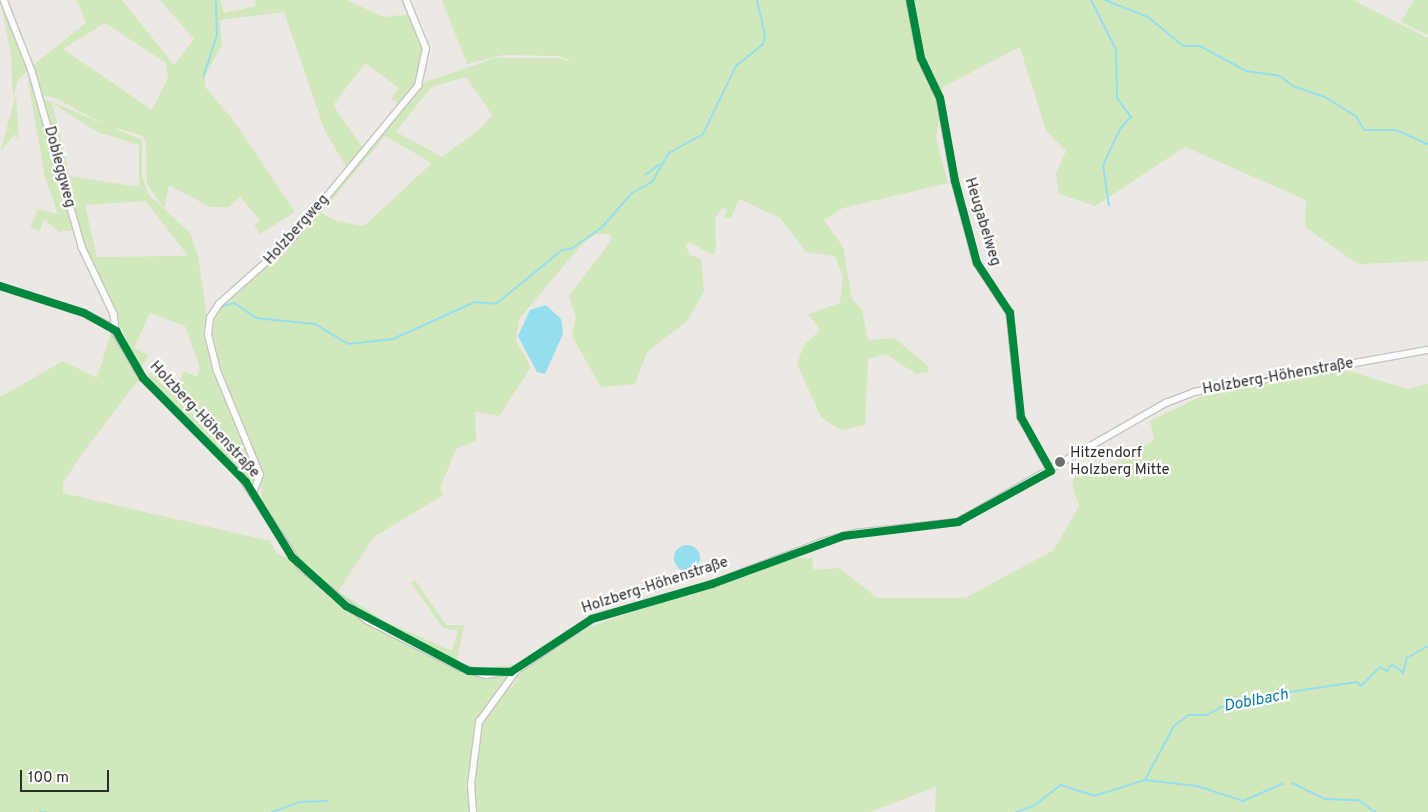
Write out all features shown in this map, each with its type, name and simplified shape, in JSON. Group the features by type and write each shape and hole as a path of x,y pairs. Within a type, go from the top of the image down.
{"street":[{"name":"Dobleggweg","path":"4,0 32,71 82,246 114,314 116,331"},
{"name":"Holzbergweg","path":"253,493 260,475 216,372 208,335 210,318 219,304 291,240 418,86 426,49 406,0"},
{"name":"Heugabelweg","path":"910,0 921,58 940,98 955,181 977,263 1012,318 1022,422 1051,471"},
{"path":"0,286 84,313 116,331"},
{"name":"Holzberg-Höhenstraße","path":"116,331 143,378 225,457 253,493 296,563 356,612 469,671 493,675 517,670 592,619 712,584 844,536 958,522 1051,471 1166,403 1201,389 1428,350"},
{"path":"473,812 471,785 479,722 517,670"}],"green space":[{"path":"0,0 29,69 18,80 13,99 11,54"},
{"path":"77,0 122,0 174,65 194,39 160,0 220,0 224,13 256,6 255,0 346,0 384,17 410,14 424,50 421,78 401,105 391,99 399,88 365,63 333,105 364,150 348,170 325,131 284,12 220,20 222,45 205,76 205,87 233,120 295,212 260,234 254,226 261,221 240,197 229,207 210,207 169,185 164,208 147,184 146,141 141,135 108,126 55,98 42,95 32,66 86,23","holes":["105,23 166,63 168,78 152,110 63,49"]},
{"path":"442,0 1353,0 1428,38 1428,261 1358,264 1305,227 1306,200 1185,147 1095,206 1059,194 1056,174 1066,151 1046,131 1020,47 943,87 936,138 948,183 843,208 824,220 843,247 852,299 862,310 868,340 894,338 927,365 929,372 916,374 886,354 868,359 865,425 841,430 821,417 797,364 804,345 820,330 808,314 840,303 843,276 835,256 806,252 780,218 739,199 731,218 724,218 727,209 722,208 715,218 716,251 712,255 690,242 685,245 690,255 701,259 704,291 688,320 647,352 635,384 601,387 572,336 576,317 569,296 611,241 610,234 596,234 583,243 519,319 516,341 531,367 499,416 475,412 476,441 456,449 440,488 443,495 374,537 337,593 298,562 262,503 261,475 221,378 210,335 212,319 228,299 293,242 423,83 495,58 559,58 576,63 560,56 503,55 467,64","holes":["466,77 492,115 482,127 442,157 396,132 431,87","385,136 432,163 364,226 336,221 321,213"]},
{"path":"1414,0 1428,0 1428,35 1401,22"},
{"path":"27,75 39,99 75,230 59,232 44,219 40,231 30,228 38,209 58,214 45,177"},
{"path":"16,95 19,141 15,134 0,152"},
{"path":"42,98 142,140 142,175 148,194 190,233 198,256 215,372 258,476 250,483 148,381 150,372 178,385 184,371 197,377 200,368 185,326 150,313 134,348 149,355 140,369 87,255","holes":["52,103 97,132 139,145 139,187 70,176","146,201 188,256 97,257 85,205"]},
{"path":"112,330 140,378 84,451 63,483 63,493 270,541 277,554 290,559 345,607 378,628 469,673 509,676 485,707 513,686 522,671 589,627 789,558 812,558 814,570 839,568 877,598 965,598 1054,550 1079,506 1072,483 1076,472 1098,473 1154,440 1150,421 1210,392 1346,370 1407,389 1428,384 1428,812 935,812 936,787 869,812 0,812 0,397 63,361 97,378"},
{"path":"415,580 446,625 464,625 457,661 480,669 518,664 568,627 516,667 485,673 462,666 368,618 340,598 343,594 386,622 452,651 458,631 443,628 411,583"}],"water":[{"path":"546,305 561,319 563,334 545,374 537,372 518,336 530,310"},
{"path":"687,545 696,549 700,558 696,567 687,571 678,567 674,558 678,549"}],"waterway":[{"path":"204,75 217,35 216,0"},
{"path":"222,306 234,303 256,318 315,324 348,344 393,339 475,302 496,304 562,250 571,249 602,227 632,193 652,182 669,153 703,134 736,66 763,44 765,35 757,0"},
{"path":"1091,0 1116,50 1117,98 1131,117 1120,129 1103,165 1109,206"},
{"path":"1105,0 1148,17 1183,46 1200,46 1246,71 1280,76 1293,86 1325,97 1356,116 1364,130 1396,130 1428,144"},
{"path":"645,175 659,165"},
{"name":"Doblbach","path":"1016,812 1035,805 1061,785 1094,796 1145,780 1174,726 1188,715 1207,715 1221,707 1263,701 1282,693 1357,682 1361,686 1380,667 1387,671 1392,664 1403,673 1407,658 1428,646"},
{"path":"1145,780 1197,786 1243,801 1282,784"},
{"path":"1292,783 1325,799 1358,800 1375,812"},
{"path":"272,812 299,802 328,801"},
{"path":"40,812 46,812"}],"cycle path":[{"path":"0,286 84,313 116,331 143,378 246,482 292,557 346,606 469,671 511,672 592,619 712,584 843,536 958,522 1051,471 1021,417 1010,313 977,263 955,181 940,98 921,58 910,0"}],"place":[{"name":"Hitzendorf Holzberg Mitte","path":"1060,462"}]}
